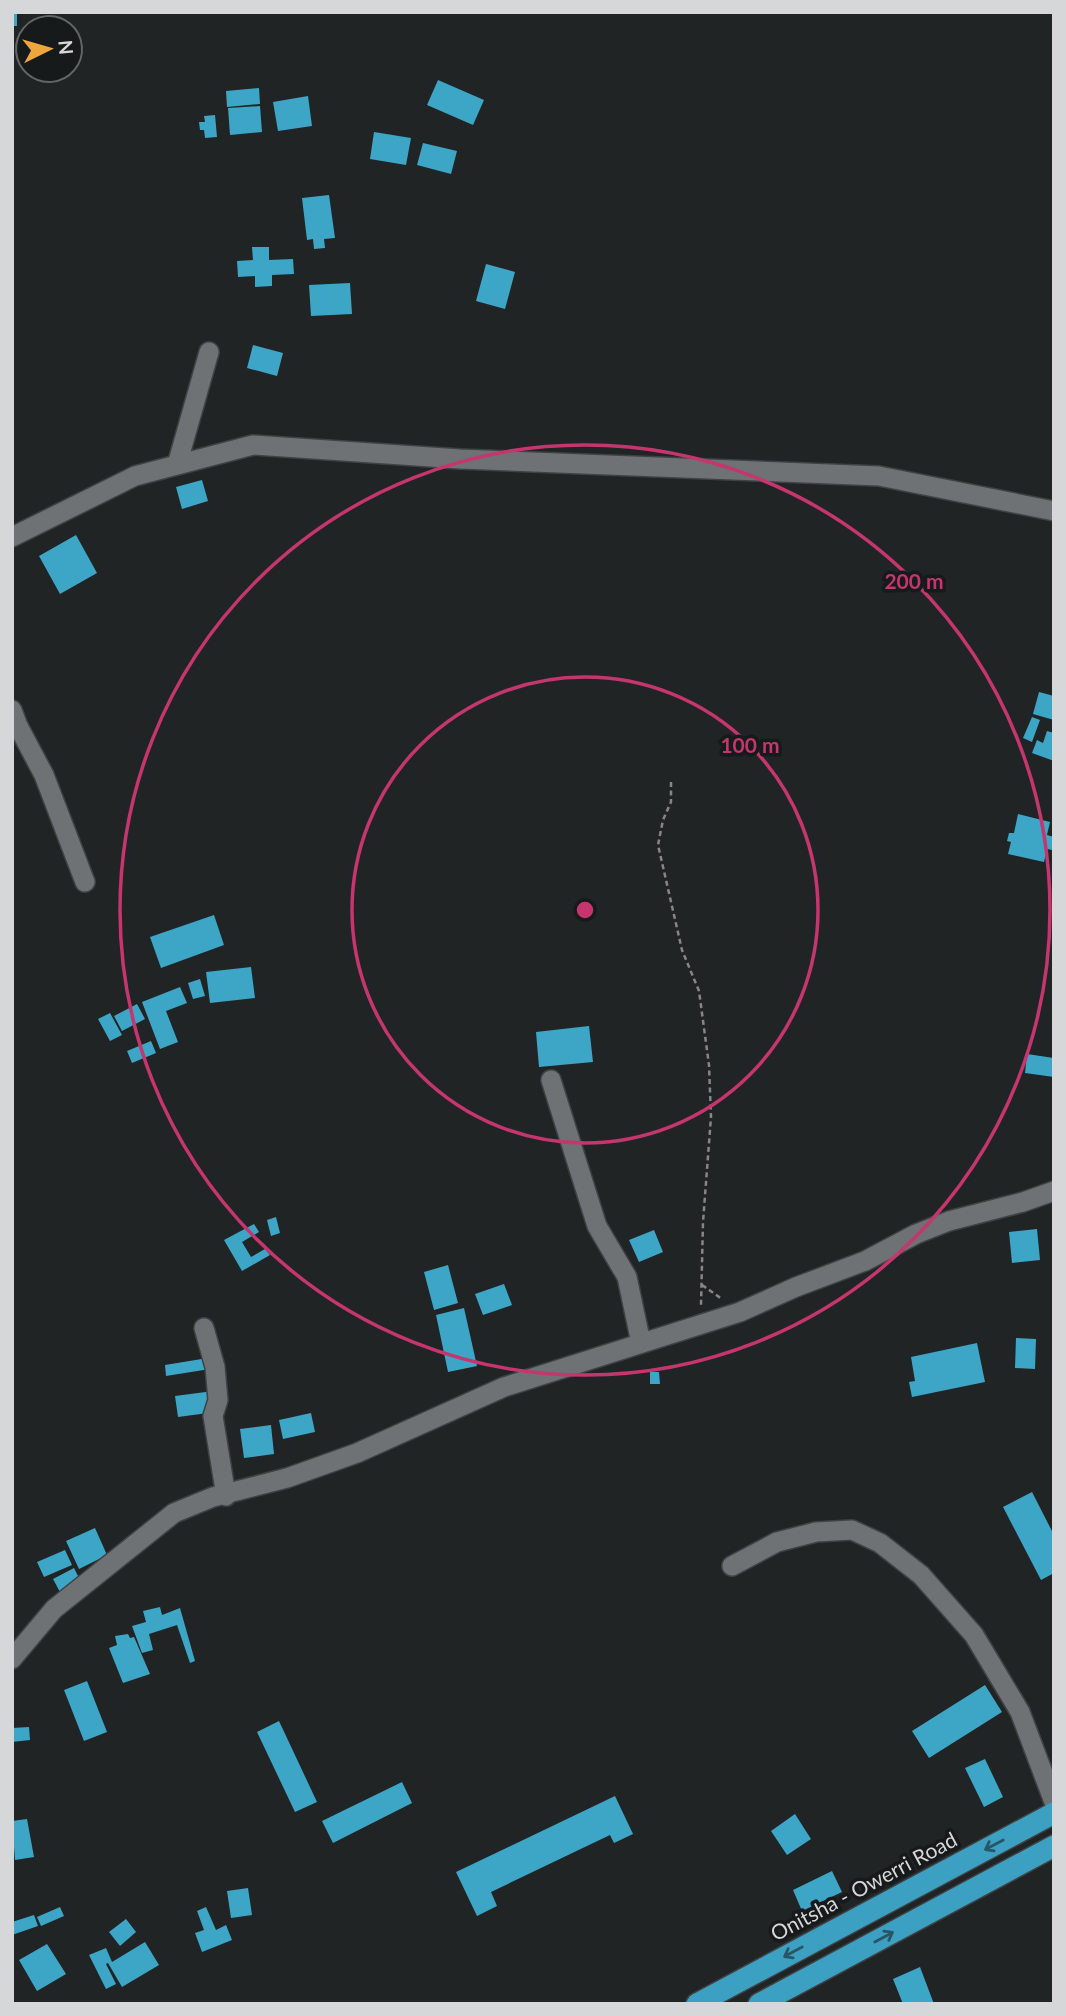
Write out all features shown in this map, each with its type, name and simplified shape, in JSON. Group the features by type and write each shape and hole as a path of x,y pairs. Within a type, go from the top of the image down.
{"highway":[{"name":"Onitsha - Owerri Road","path":"697,2004 1054,1813"},
{"path":"759,2004 1054,1846"}],"street":[{"path":"177,465 209,352"},
{"path":"12,537 135,476 253,445 460,459 879,476 1054,511"},
{"path":"12,710 44,775 85,882"},
{"path":"551,1080 597,1226 627,1277 640,1343"},
{"path":"12,1659 54,1609 174,1513 213,1497 287,1478 358,1453 504,1387 740,1312 864,1261 916,1234 949,1221 1054,1191"},
{"path":"204,1328 215,1367 218,1400 214,1416 226,1495"},
{"path":"732,1566 777,1542 816,1532 852,1530 880,1543 921,1575 974,1635 1020,1712 1054,1802"}],"path":[{"path":"671,782 671,802 663,820 658,845 682,950 699,991 709,1065 711,1117 698,1325"}],"building":[{"path":"12,12 17,12 14,14 12,26"},
{"path":"438,80 484,100 473,125 427,105"},
{"path":"259,88 260,104 227,107 226,91"},
{"path":"308,96 312,126 278,131 273,102"},
{"path":"260,106 262,132 230,135 228,108"},
{"path":"215,115 217,137 205,138 199,122 205,122 204,116"},
{"path":"374,132 411,138 406,165 370,159"},
{"path":"423,143 457,151 451,174 417,165"},
{"path":"329,195 335,238 324,239 325,248 314,249 313,239 307,240 302,198"},
{"path":"252,247 269,247 269,260 293,259 294,274 272,275 272,286 255,287 255,276 238,277 237,261 253,260"},
{"path":"486,264 515,272 505,309 476,301"},
{"path":"350,283 352,314 311,316 309,285"},
{"path":"253,345 283,353 277,376 247,368"},
{"path":"202,480 208,501 182,509 176,487"},
{"path":"76,535 97,573 60,594 39,556"},
{"path":"1039,692 1054,696 1054,720 1033,714"},
{"path":"1032,717 1040,720 1032,742 1023,738"},
{"path":"1047,731 1054,733 1054,761 1032,753 1037,740 1043,743"},
{"path":"1018,814 1050,822 1047,835 1054,837 1054,844 1052,850 1047,849 1044,862 1008,854 1011,842 1007,841 1009,833 1014,833"},
{"path":"214,915 224,945 161,968 150,937"},
{"path":"251,967 255,998 210,1003 206,972"},
{"path":"200,979 205,996 193,999 188,983"},
{"path":"180,987 187,1003 166,1011 178,1042 160,1049 142,1002"},
{"path":"137,1004 145,1019 122,1031 114,1016"},
{"path":"110,1013 122,1035 110,1041 98,1019"},
{"path":"589,1026 593,1062 539,1067 536,1032"},
{"path":"151,1041 156,1053 132,1063 127,1051"},
{"path":"1027,1054 1054,1058 1054,1077 1025,1073"},
{"path":"276,1217 280,1233 271,1236 267,1220"},
{"path":"254,1224 259,1232 242,1242 251,1257 265,1249 270,1255 242,1271 224,1240"},
{"path":"1037,1229 1040,1260 1012,1263 1009,1232"},
{"path":"654,1230 663,1252 639,1262 629,1240"},
{"path":"448,1265 458,1303 434,1310 424,1272"},
{"path":"504,1284 512,1305 483,1315 475,1294"},
{"path":"464,1308 477,1366 448,1372 436,1315"},
{"path":"1016,1338 1036,1339 1035,1369 1015,1368"},
{"path":"977,1343 985,1382 912,1397 909,1382 915,1381 911,1357"},
{"path":"214,1357 216,1368 166,1376 165,1365"},
{"path":"650,1372 659,1372 660,1384 650,1384"},
{"path":"221,1390 223,1411 178,1417 175,1396"},
{"path":"311,1413 315,1432 283,1439 279,1420"},
{"path":"271,1425 274,1454 244,1458 240,1429"},
{"path":"1032,1492 1054,1535 1054,1573 1041,1580 1003,1507"},
{"path":"95,1528 107,1555 79,1569 66,1541"},
{"path":"65,1550 72,1565 44,1577 37,1562"},
{"path":"74,1568 80,1580 60,1592 53,1579"},
{"path":"160,1607 162,1615 180,1608 195,1661 190,1663 177,1625 149,1634 153,1650 142,1653 132,1626 146,1622 143,1611"},
{"path":"128,1634 130,1638 134,1637 150,1674 123,1683 109,1648 117,1645 115,1636"},
{"path":"87,1681 107,1732 84,1741 64,1690"},
{"path":"985,1685 1002,1712 929,1758 912,1731"},
{"path":"279,1721 317,1802 295,1812 257,1732"},
{"path":"29,1727 30,1740 12,1742 12,1728"},
{"path":"985,1759 1003,1797 984,1807 965,1768"},
{"path":"402,1782 412,1803 333,1843 322,1821"},
{"path":"615,1796 633,1834 614,1843 610,1835 491,1892 497,1906 477,1916 456,1872"},
{"path":"795,1814 811,1839 787,1855 771,1831"},
{"path":"27,1819 34,1857 15,1860 12,1821"},
{"path":"832,1871 842,1892 802,1911 793,1890"},
{"path":"248,1888 252,1915 231,1918 227,1891"},
{"path":"60,1907 64,1916 41,1926 37,1917"},
{"path":"206,1907 216,1930 226,1925 232,1940 202,1952 195,1933 204,1930 197,1911"},
{"path":"34,1915 38,1926 12,1935 12,1922"},
{"path":"126,1919 136,1932 120,1946 109,1932"},
{"path":"145,1942 159,1965 122,1987 108,1963 106,1964 116,1984 106,1989 89,1955 106,1948 112,1962"},
{"path":"47,1944 66,1974 37,1991 19,1960"},
{"path":"920,1967 934,2004 903,2004 893,1979"}]}
